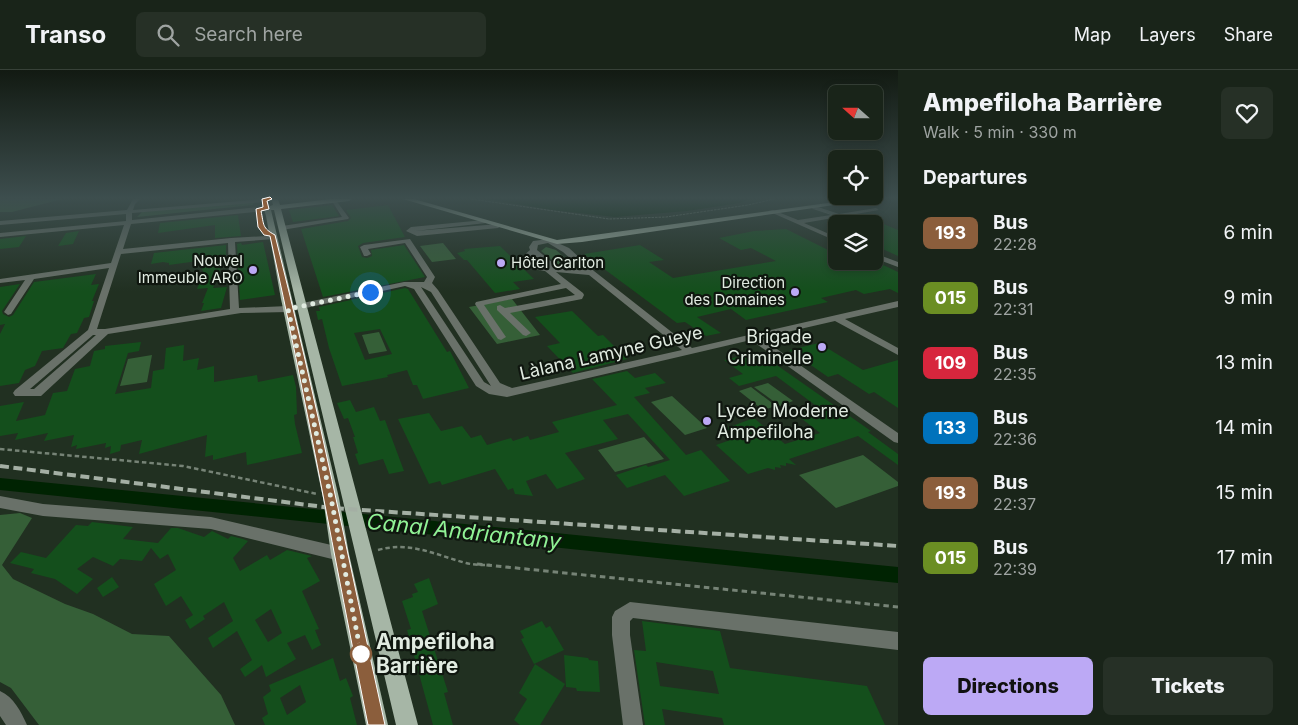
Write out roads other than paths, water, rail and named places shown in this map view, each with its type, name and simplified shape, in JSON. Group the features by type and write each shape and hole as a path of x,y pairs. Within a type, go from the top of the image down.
{"main road":[{"path":"272,230 332,503 340,554 377,725"},
{"path":"282,230 407,725"},
{"path":"513,230 549,238"},
{"path":"520,230 563,242 654,230"}],"street":[{"path":"0,235 50,230"},
{"path":"105,332 37,393 19,393 91,331 126,230"},
{"path":"410,230 409,231 417,234 462,230"},
{"path":"816,230 828,235"},
{"path":"119,252 273,238"},
{"path":"549,238 536,243 533,247 534,250 524,258 534,267 591,273"},
{"path":"231,241 235,311"},
{"path":"367,254 364,247 407,241 432,277 428,283 430,287 496,385 509,393"},
{"path":"563,242 591,273 690,351"},
{"path":"534,250 557,270"},
{"path":"883,259 898,265"},
{"path":"0,281 114,265"},
{"path":"504,311 580,296 547,269"},
{"path":"8,312 31,277"},
{"path":"404,284 417,287 480,384 487,390 509,393"},
{"path":"91,331 105,332 235,311 302,307 404,284 422,284 430,287"},
{"path":"501,337 479,306 481,302 567,285"},
{"path":"493,300 526,333"},
{"name":"Làlana Lamyne Gueye","path":"509,393 898,304"},
{"path":"836,318 898,352"},
{"path":"753,337 898,439"},
{"path":"0,502 43,510 211,523 340,554"},
{"path":"633,725 621,635 621,617 630,610 898,641"},
{"path":"0,702 9,711 18,725"}],"waterway":[{"name":"Canal Andriantany","path":"0,484 898,575"}],"railway":[{"path":"0,466 332,508 898,546"}],"place":[{"name":"Hôtel Carlton","path":"501,263"},
{"name":"Nouvel Immeuble ARO","path":"253,270"},
{"name":"Direction des Domaines","path":"795,292"},
{"name":"Brigade Criminelle","path":"822,347"},
{"name":"Lycée Moderne Ampefiloha","path":"707,421"},
{"name":"Ampefiloha Barrière","path":"361,654"}]}
